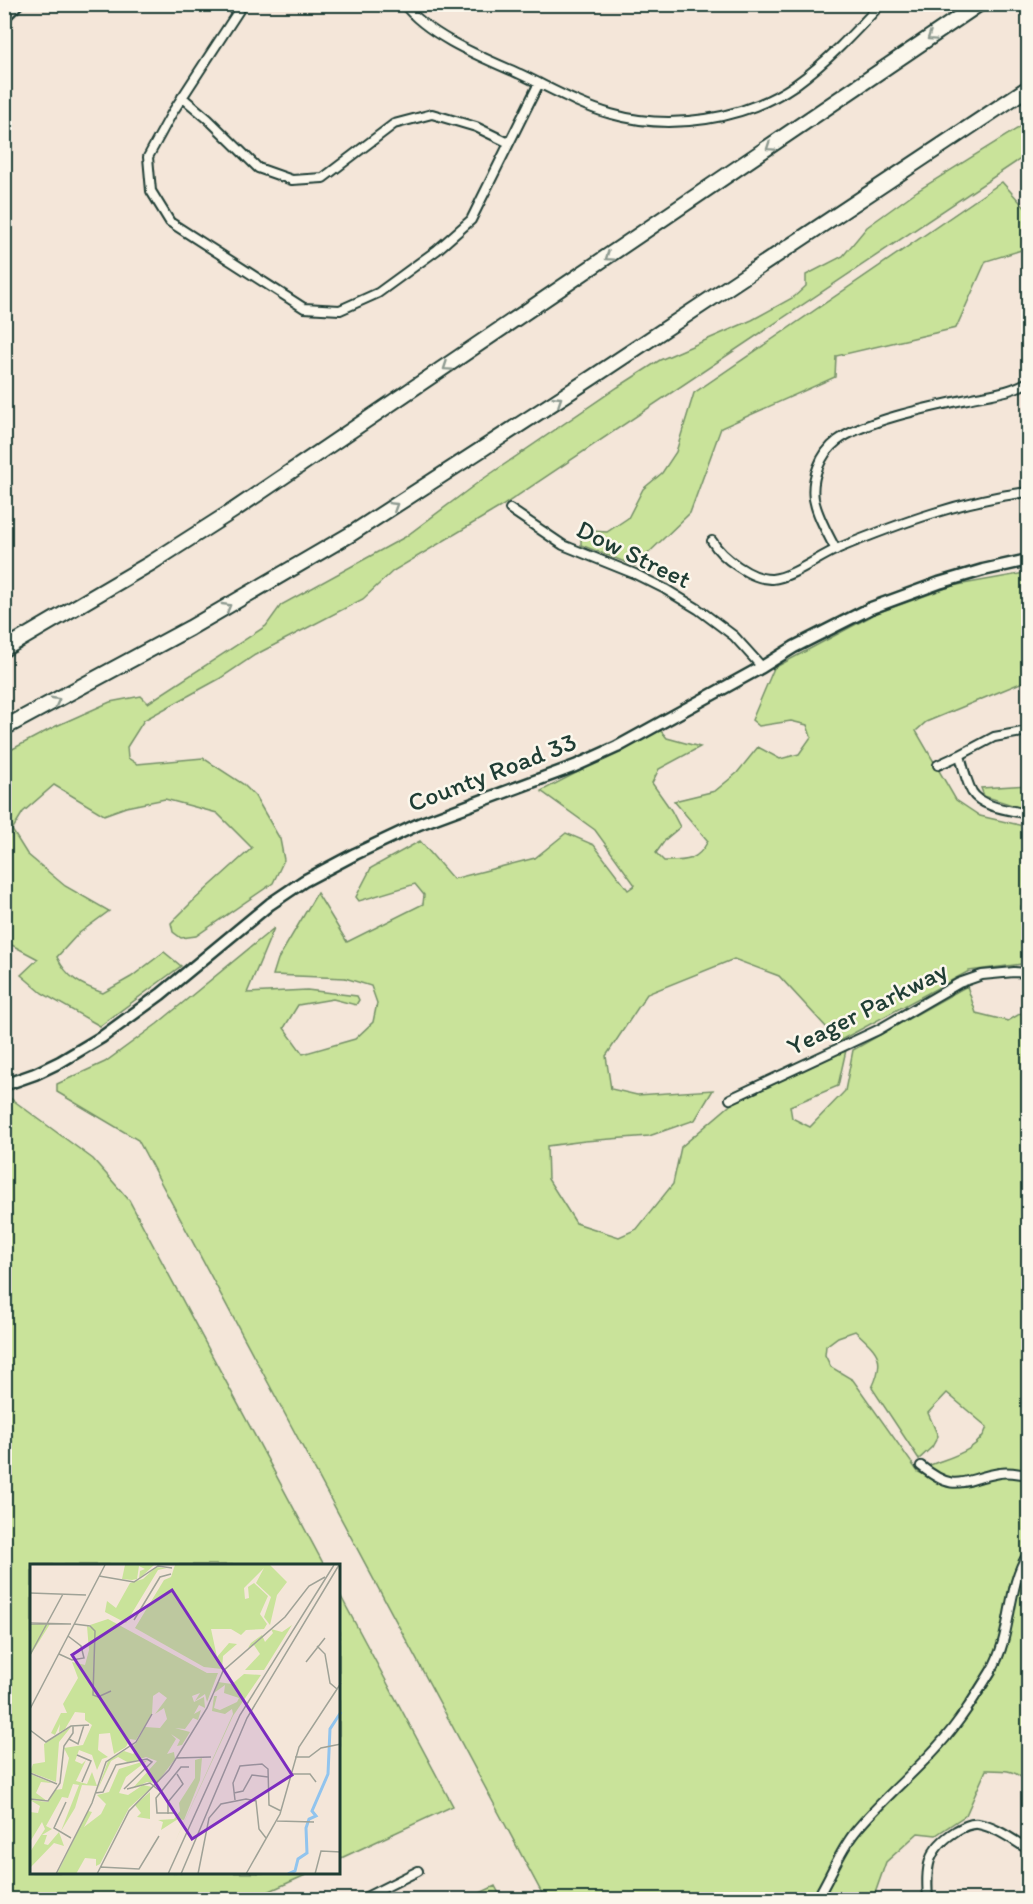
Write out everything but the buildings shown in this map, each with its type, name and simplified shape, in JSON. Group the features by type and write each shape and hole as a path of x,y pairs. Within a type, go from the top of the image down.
{"highway":[{"path":"4,649 151,563 254,497 979,4"},
{"path":"4,728 190,628 351,534 583,384 1029,88"}],"street":[{"path":"6,14 17,4"},
{"path":"243,4 182,97 148,157 151,191 170,222 304,308 340,310 378,293 437,250 471,220 539,83"},
{"path":"404,4 417,19 448,39 596,110 638,120 681,122 725,114 772,98 792,86 837,50 881,4"},
{"path":"182,97 258,168 292,180 324,178 394,124 432,114 476,127 509,143"},
{"path":"836,550 817,510 814,491 819,465 835,443 852,433 895,417 1009,391 1029,382"},
{"path":"712,541 719,552 733,562 757,577 772,579 888,529 948,509 1000,496 1029,492"},
{"name":"Dow Street","path":"510,509 563,545 635,574 665,589 705,614 734,636 762,667"},
{"name":"County Road 33","path":"4,1085 60,1062 102,1036 170,987 270,904 304,881 355,854 419,824 575,766 617,747 831,627 895,598 939,582 1029,560"},
{"path":"938,765 994,737 1029,732"},
{"path":"960,755 975,796 994,806 1029,814"},
{"name":"Yeager Parkway","path":"730,1099 879,1030 959,983 992,974 1029,973"},
{"path":"921,1466 935,1478 952,1483 968,1482 1000,1473 1029,1475"},
{"path":"816,1899 853,1835 866,1818 940,1744 956,1725 990,1672 1002,1649 1016,1580 1029,1554"},
{"path":"928,1899 927,1868 932,1852 942,1841 960,1829 971,1824 984,1825 1029,1848"},
{"path":"360,1899 418,1871"}],"green space":[{"path":"1028,122 1028,154 502,506 393,571 363,599 255,655 219,679 144,720 127,747 128,758 137,764 203,758 243,784 255,796 280,839 284,860 273,883 196,936 181,938 173,932 171,923 252,848 217,813 165,799 126,807 104,815 54,785 23,812 12,830 27,854 65,886 109,911 78,934 57,957 65,970 76,980 103,993 131,977 164,952 181,966 100,1026 42,993 21,975 38,959 5,943 5,753 54,727 110,702 141,696 148,703 266,626 281,605 405,537 480,481 660,360 752,320 794,297 806,286 806,275 843,256 867,227 917,191"},
{"path":"1002,182 1028,211 1028,248 986,261 956,328 836,356 835,377 721,428 690,513 635,566 581,545 581,538 591,531 607,532 628,518 643,489 662,473 676,452 694,393"},
{"path":"1028,574 1028,682 1023,682 926,722 916,731 956,800 980,816 1028,827 1028,906 1021,906 1022,964 969,971 839,1041 779,976 734,959 647,994 606,1056 611,1089 637,1095 713,1090 695,1120 649,1136 547,1146 548,1179 576,1223 619,1237 637,1229 673,1184 681,1147 734,1102 846,1050 838,1086 790,1106 792,1118 810,1127 845,1091 853,1050 967,986 976,1013 1008,1021 1028,1009 1028,1472 999,1468 960,1479 943,1478 935,1474 928,1466 971,1448 978,1442 987,1427 947,1393 928,1413 938,1436 932,1447 919,1459 872,1388 879,1362 874,1350 855,1331 838,1337 826,1346 825,1355 831,1367 853,1380 918,1472 952,1487 970,1486 994,1477 1028,1479 1028,1547 1013,1574 998,1650 992,1664 943,1736 862,1817 812,1899 545,1899 138,1140 57,1092 57,1084 105,1062 157,1024 274,928 247,993 307,990 357,996 359,1000 356,1005 333,999 298,1005 284,1028 303,1054 355,1039 373,1022 377,1003 371,986 345,978 273,975 278,959 317,893 347,942 423,904 424,895 415,884 359,901 356,897 371,868 420,841 453,879 535,858 566,833 594,845 628,890 635,885 595,830 541,791 660,730 667,738 700,747 659,769 652,783 680,827 666,839 656,853 664,861 679,861 695,857 708,841 674,801 715,791 737,773 758,747 780,759 799,754 811,737 807,725 791,721 759,726 752,720 774,668 877,613 952,586"},
{"path":"1028,785 1028,810 984,796 981,788"},
{"path":"10,1098 93,1159 129,1200 323,1564 30,1564 30,1874 308,1874 252,1899 5,1899 4,1100"},
{"path":"1028,1561 1028,1786 1016,1773 986,1770 966,1815 936,1835 918,1833 886,1862 873,1899 819,1900 854,1840 869,1820 943,1748 967,1718 999,1668 1006,1650 1020,1578"},
{"path":"340,1595 453,1806 340,1859"},
{"path":"495,1886 502,1899 467,1899"}]}
